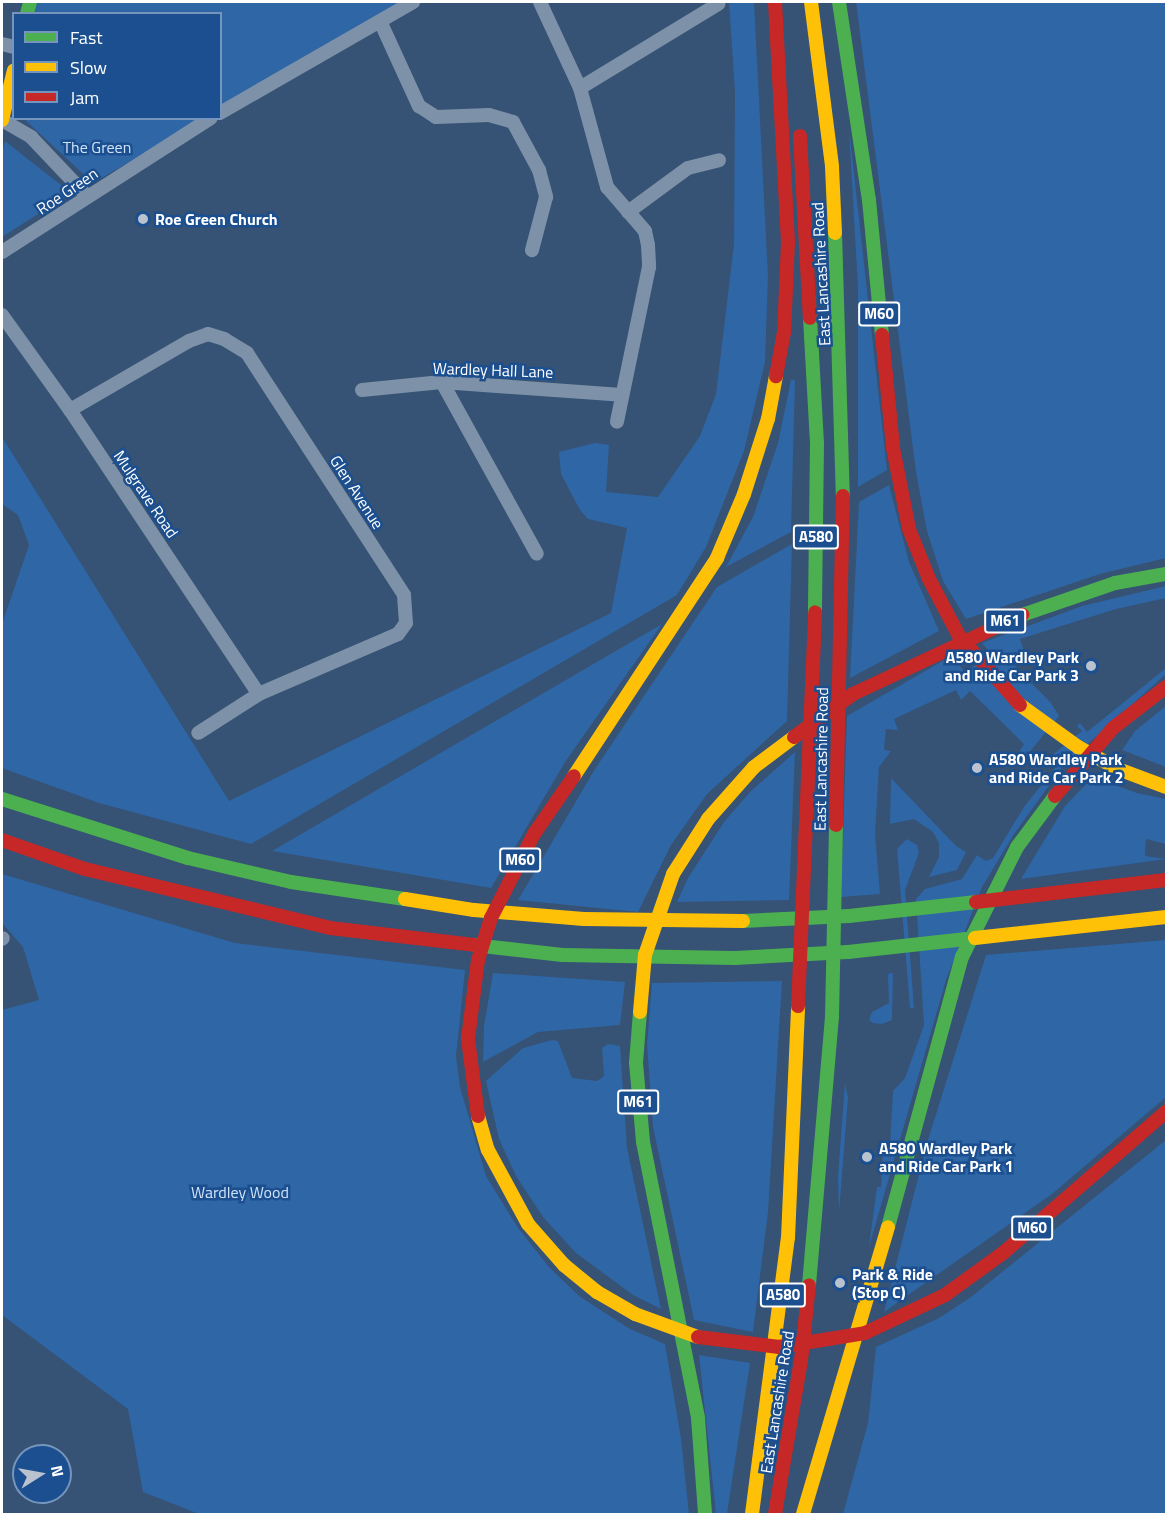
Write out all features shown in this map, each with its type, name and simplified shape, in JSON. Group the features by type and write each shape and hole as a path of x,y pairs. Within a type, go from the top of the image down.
{"main road":[{"name":"M60","path":"774,2 788,242 784,332 776,382 744,494 717,558 664,644 534,834 507,881 485,936 471,998 468,1040 474,1101 488,1150 503,1184 528,1224 564,1265 597,1292 651,1322 711,1341 763,1347 822,1343 885,1326 966,1281 1167,1112"},
{"path":"784,2 795,87"},
{"name":"East Lancashire Road","path":"775,1515 801,1361 831,1050 843,542 838,261 832,167 811,2"},
{"name":"M60","path":"838,2 869,200 896,469 909,529 948,618 979,662 1018,704 1054,732 1118,769 1167,787"},
{"path":"2,120 12,78"},
{"name":"East Lancashire Road","path":"752,1515 788,1238 815,638 817,444 798,122"},
{"name":"M61","path":"705,1515 692,1382 643,1142 636,1063 639,994 645,955 661,902 688,847 732,789 793,735 853,694 943,647 1005,621 1115,583 1167,574"},
{"path":"803,1515 962,957 1017,847 1066,782 1113,728 1167,687"},
{"path":"2,799 188,858 291,882 449,907 584,919 749,921 935,908 1167,880"},
{"path":"2,840 85,869 330,928 445,944 562,955 735,958 924,945 1167,917"},
{"path":"801,1361 808,1409"},
{"path":"810,1430 815,1471"}],"street":[{"path":"222,112 413,2"},
{"path":"540,2 580,88 607,187 645,231 649,267 617,422"},
{"path":"580,88 718,4"},
{"path":"380,21 419,106 436,117 489,115 513,122 539,171 546,197 532,250"},
{"path":"2,120 31,137 87,196"},
{"name":"Roe Green","path":"2,252 208,120"},
{"path":"628,212 688,168 719,160"},
{"name":"Mulgrave Road","path":"2,315 70,410 259,694"},
{"name":"Glen Avenue","path":"70,410 189,341 208,334 247,352 404,595 406,623 398,634 259,694 198,734"},
{"path":"442,382 537,554"},
{"name":"Wardley Hall Lane","path":"362,390 442,382 622,395"}],"green space":[{"path":"37,2 403,2 222,107 222,12 35,12"},
{"path":"729,2 754,2 768,276 765,362 744,451 706,547 677,595 251,844 99,803 2,768 2,624 29,545 18,515 2,504 2,437 229,801 611,613 627,528 588,519 580,510 561,474 559,452 595,443 609,445 606,492 658,497 700,436 716,394 734,244 735,92"},
{"path":"856,2 1166,2 1166,558 1100,574 966,619 943,581 927,531 916,472"},
{"name":"The Green","path":"25,120 201,120 93,183"},
{"path":"849,129 887,470 858,487 858,288"},
{"path":"5,141 71,193 2,237 2,152"},
{"path":"791,380 795,380 791,532 726,567 753,517 778,443"},
{"path":"889,485 909,562 939,631 850,678 859,502"},
{"path":"792,544 787,721 707,794 671,845 638,912 518,900 595,769 717,587"},
{"path":"1166,586 1166,598 1116,609 1020,639 1025,654 1014,665 1051,703 1059,716 1028,754 1018,754 1024,744 970,691 961,700 956,690 894,719 898,730 886,729 884,750 891,751 879,767 875,834 880,894 841,897 847,716 953,655 964,672 992,655 982,643 1082,606"},
{"path":"662,624 565,762 491,888 272,851"},
{"path":"1166,668 1166,674 1063,766 1014,834 982,887 946,980 869,1247 877,1187 881,1187 883,1145 890,1145 893,1091 905,1078 924,1025 916,899 925,889 962,879 977,855 986,861 993,858 1024,807 1059,763 1051,756 1082,731 1077,726 1080,723 1087,732"},
{"path":"1166,706 1166,767 1122,750 1135,731"},
{"path":"795,752 789,900 677,902 688,878 724,822 750,792"},
{"path":"1093,777 1137,793 1166,799 1166,844 1146,839 1145,856 1166,859 1021,879 1065,806"},
{"path":"891,778 956,846 966,852 957,870 929,877 939,857 939,843 933,832 914,819 890,824"},
{"path":"907,839 917,845 919,853 905,890 914,1008 910,1008 897,849"},
{"name":"Wardley Wood","path":"2,874 235,943 465,970 456,1056 460,1087 486,1176 518,1228 549,1267 579,1296 630,1329 665,1344 681,1438 689,1514 199,1514 143,1492 128,1409 2,1315 2,1010 39,1000 23,947 2,923"},
{"path":"1166,940 1166,1097 1052,1194 884,1312 927,1143 986,955"},
{"path":"493,973 625,982 620,1025 538,1032 483,1062 484,1026"},
{"path":"893,973 892,1020 882,1024 873,1023 869,1020 872,1012 889,1003 888,974"},
{"path":"782,981 768,1212 753,1332 694,1320 653,1127 647,1044 652,983"},
{"path":"552,1040 558,1041 572,1078 597,1081 604,1076 602,1048 608,1044 620,1046 627,1148 661,1309 633,1295 576,1253 543,1217 516,1176 499,1139 486,1081 523,1048"},
{"path":"845,1083 848,1098 839,1213 838,1176"},
{"path":"1166,1140 1166,1514 843,1514 868,1423 876,1347 939,1318 971,1297"},
{"path":"699,1355 750,1363 727,1514 716,1514"}],"traffic: fast":[{"path":"28,12 30,2"},
{"path":"839,2 869,200 882,335"},
{"path":"835,233 843,496"},
{"path":"810,318 817,444 815,612"},
{"path":"1022,615 1115,583 1166,574"},
{"path":"888,1227 962,957 1017,847 1055,796"},
{"path":"2,799 188,858 291,882 405,899"},
{"path":"809,1285 832,1017 836,825"},
{"path":"743,921 849,916 976,902"},
{"path":"474,945 562,955 735,958 848,952 975,938"},
{"path":"640,1012 636,1063 643,1142 698,1418 705,1514"}],"traffic: slow":[{"path":"811,2 832,167 835,233"},
{"path":"2,120 12,78"},
{"path":"574,776 717,558 744,494 768,419 776,376"},
{"path":"1020,705 1078,747 1118,769 1166,787"},
{"path":"640,1012 645,955 673,874 708,819 754,767 794,737"},
{"path":"405,899 474,910 584,919 743,921"},
{"path":"975,938 1166,917"},
{"path":"752,1514 788,1238 798,1006"},
{"path":"478,1116 488,1150 528,1224 564,1265 597,1292 635,1314 698,1337"},
{"path":"803,1514 888,1227"}],"traffic: jam":[{"path":"775,2 788,242 784,332 776,376"},
{"path":"800,136 810,318"},
{"path":"882,335 893,448 909,529 929,579 959,636 1020,705"},
{"path":"836,825 843,496"},
{"path":"798,1006 815,612"},
{"path":"794,737 853,694 1022,615"},
{"path":"1055,796 1113,728 1166,687"},
{"path":"478,1116 468,1039 478,960 491,918 534,834 574,776"},
{"path":"2,840 85,869 330,928 474,945"},
{"path":"976,902 1166,880"},
{"path":"698,1337 779,1347 865,1333 945,1295 1003,1253 1166,1112"},
{"path":"775,1514 801,1361 809,1285"}],"place":[{"name":"Roe Green Church","path":"143,219"},
{"name":"A580 Wardley Park and Ride Car Park 3","path":"1091,666"},
{"name":"A580 Wardley Park and Ride Car Park 2","path":"977,768"},
{"name":"A580 Wardley Park and Ride Car Park 1","path":"867,1157"},
{"name":"Park & Ride (Stop C)","path":"840,1283"}]}
